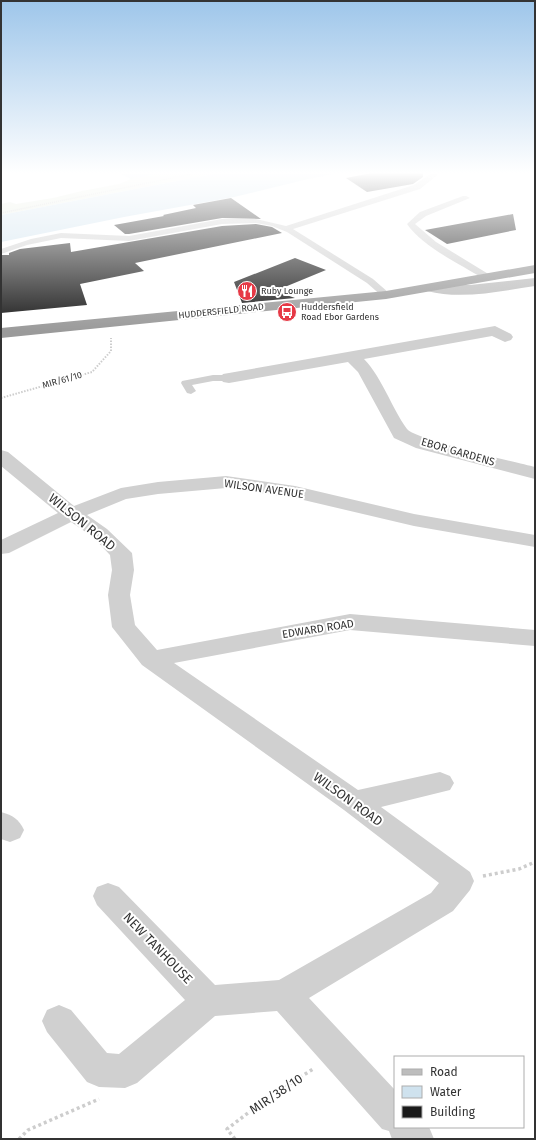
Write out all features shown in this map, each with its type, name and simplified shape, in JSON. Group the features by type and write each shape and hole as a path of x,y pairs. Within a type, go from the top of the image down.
{"highway":[{"name":"HUDDERSFIELD ROAD","path":"1,333 386,295 535,269"}],"street":[{"path":"432,288 445,290 466,289 535,282"},
{"path":"229,378 495,331 505,338"},
{"name":"EBOR GARDENS","path":"353,357 365,370 400,434 423,444 535,473"},
{"name":"WILSON ROAD","path":"1,456 72,514 100,533 121,554 123,570 119,595 124,627 151,659 354,802 459,881"},
{"name":"WILSON AVENUE","path":"1,548 72,514 121,494 158,488 226,482 295,492 414,520 535,540"},
{"name":"EDWARD ROAD","path":"151,659 350,622 535,638"},
{"path":"354,802 440,783"},
{"path":"59,1021 99,1070 125,1071 208,1001 284,995 442,902 459,881"},
{"name":"NEW TANHOUSE","path":"108,896 208,1001"},
{"path":"284,995 394,1115"},
{"path":"406,1128 416,1139"}],"lane":[{"path":"1,252 16,246 67,235 103,239 128,239 203,225"},
{"path":"275,225 287,228 370,281 386,295"},
{"path":"287,228 296,225"},
{"path":"411,225 412,228 427,239 487,277"},
{"path":"192,392 186,383 213,378 229,378"}],"path":[{"name":"MIR/61/10","path":"1,398 92,372 111,351 110,322"},
{"path":"459,881 519,869 535,862"},
{"name":"MIR/38/10","path":"235,1139 227,1129 265,1100 338,1054"}],"water":[{"path":"1,225 84,225 1,242"}],"building":[{"path":"114,225 180,225 129,234 125,234"},
{"path":"262,225 272,227 282,233 135,263 144,271 80,284 87,305 1,313 1,255 9,255 9,253 20,249 70,243 71,252 222,226"},
{"path":"451,225 515,225 516,230 447,244 425,230"},
{"path":"295,258 326,270 275,291 295,298 242,303 234,282"}],"place":[{"name":"Ruby Lounge","path":"247,291"},
{"name":"Huddersfield Road Ebor Gardens","path":"287,312"}]}
